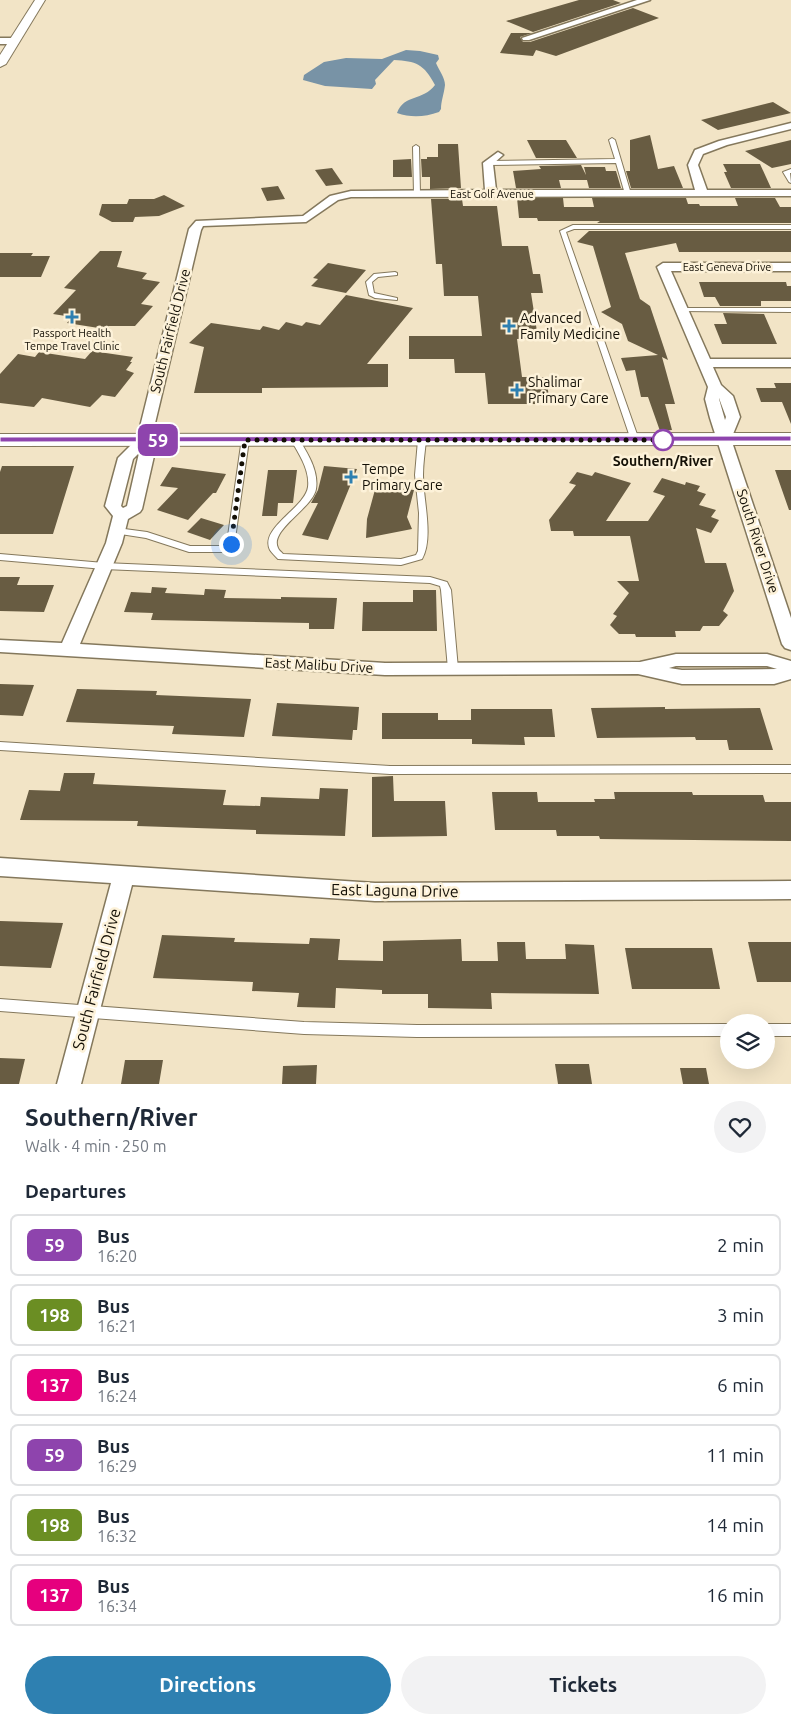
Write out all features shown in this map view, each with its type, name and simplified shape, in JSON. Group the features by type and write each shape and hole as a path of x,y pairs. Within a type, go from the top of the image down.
{"main road":[{"path":"0,440 791,439"}],"street":[{"path":"0,64 40,0"},
{"path":"526,38 646,0"},
{"path":"0,41 14,41"},
{"path":"702,193 693,165 699,152 723,143 791,126"},
{"path":"491,194 488,164 498,155"},
{"name":"East Golf Avenue","path":"200,223 306,219 334,198 351,194 791,193"},
{"name":"South Fairfield Drive","path":"68,651 104,566 119,524 134,509 147,456 144,440 195,229 200,223"},
{"name":"East Geneva Drive","path":"663,267 791,268"},
{"name":"South River Drive","path":"663,267 715,387 712,399 791,644"},
{"path":"704,363 791,363"},
{"path":"119,524 113,506 126,458 144,440"},
{"name":"East Malibu Drive","path":"0,646 385,669 638,668 676,660 767,660 791,667"},
{"name":"East Malibu Drive","path":"638,668 682,677 774,677 791,672"},
{"name":"East Laguna Drive","path":"0,867 375,892 791,890"},
{"name":"South Fairfield Drive","path":"69,1084 124,874"}],"lane":[{"path":"612,140 628,194"},
{"path":"416,147 417,194"},
{"path":"488,164 618,161"},
{"path":"791,171 786,172 791,181"},
{"path":"635,440 564,231 573,227 791,227"},
{"path":"395,300 371,294 369,282 376,276 396,274"},
{"path":"681,310 791,310"},
{"path":"119,524 189,549 224,549 231,544 245,440"},
{"path":"295,440 309,467 312,477 312,488 305,502 289,516 276,532 273,540 273,548 276,553 281,557 402,562 419,557 422,552 419,474 422,440"},
{"path":"0,556 104,566 430,580 444,584 446,590 453,669"},
{"path":"0,746 390,770 791,769"},
{"path":"0,1005 304,1028 408,1031 720,1030"},
{"path":"775,1030 791,1030"}],"water":[{"path":"406,50 438,55 439,59 436,63 445,82 439,112 418,116 397,113 404,103 425,93 435,85 423,68 408,61 394,60 375,80 376,84 372,89 325,86 303,80 304,75 324,62 346,58 382,59"}],"building":[{"path":"579,0 613,0 621,3 533,32 506,21"},
{"path":"633,8 659,18 556,56 536,50 533,56 500,53 511,33 532,33 520,37 523,42 530,42"},
{"path":"773,102 791,113 718,130 701,120"},
{"path":"650,135 658,169 674,166 683,188 631,188 626,171 630,171 630,140"},
{"path":"527,140 566,140 577,158 536,158"},
{"path":"791,140 791,164 772,168 745,151"},
{"path":"438,144 458,144 461,188 430,189 430,177 422,177 421,159 438,157"},
{"path":"411,159 412,177 393,177 393,160"},
{"path":"723,164 760,164 771,188 731,188 724,172 727,172"},
{"path":"581,165 586,175 584,167 605,167 606,171 616,171 621,188 589,188 587,180 559,180 561,188 516,188 513,171 541,169 539,166"},
{"path":"332,168 343,184 326,186 315,170"},
{"path":"278,186 285,199 267,201 261,188"},
{"path":"164,195 185,206 159,216 135,217 133,222 112,222 99,215 102,204 127,204 129,199 154,199"},
{"path":"517,198 563,198 564,207 594,207 592,198 686,198 688,204 699,204 700,206 738,206 735,198 775,198 780,207 791,207 791,223 597,223 600,221 538,221 537,218 519,218"},
{"path":"431,199 462,199 463,206 497,206 502,246 528,246 533,274 540,274 543,293 531,293 538,338 517,339 522,377 546,377 550,404 488,404 485,373 455,373 454,359 409,359 409,336 482,336 478,296 444,296 442,264 436,264"},
{"path":"589,231 791,231 791,252 679,252 676,243 625,253 640,299 650,306 668,360 662,357 675,404 665,404 672,430 660,431 648,397 641,397 635,370 626,371 621,358 658,355 628,341 622,324 601,312 611,307 593,246 577,242"},
{"path":"100,251 122,251 117,267 147,273 142,279 160,282 141,304 153,306 135,326 109,326 105,329 67,323 72,317 53,314 76,290 64,288"},
{"path":"0,253 33,253 31,256 50,256 41,277 0,277"},
{"path":"328,263 366,270 346,293 311,286 318,279 313,278"},
{"path":"699,282 786,282 787,286 791,286 791,301 761,301 761,306 720,306 715,297 704,297"},
{"path":"346,295 413,308 367,364 388,364 388,387 262,388 262,393 194,393 204,347 189,343 211,323 260,330 263,326 279,330 286,322 302,326 306,322 320,325"},
{"path":"723,313 764,314 777,344 722,344 714,324 727,324"},
{"path":"92,351 133,357 126,370 134,373 115,397 102,395 90,407 42,398 34,407 0,403 0,374 18,354 35,357 39,352 85,359"},
{"path":"774,383 791,383 791,424 782,402 761,402 756,388 776,388"},
{"path":"2,466 74,466 53,534 0,534 0,472"},
{"path":"324,466 357,469 328,540 302,535 318,503 311,503 318,490"},
{"path":"172,467 226,474 216,493 213,493 188,520 157,510 178,488 160,486"},
{"path":"268,470 297,470 293,503 278,503 277,516 262,516"},
{"path":"775,470 791,470 791,510 789,510"},
{"path":"577,472 592,476 595,472 631,483 606,521 648,521 665,496 653,492 662,478 685,485 686,482 700,486 697,491 706,494 699,505 716,510 711,517 719,520 711,533 696,528 705,563 726,563 734,591 723,611 728,615 719,626 703,626 700,631 675,631 676,637 636,637 635,634 619,634 610,625 617,616 613,614 629,593 617,581 639,581 630,536 574,536 573,531 551,531 549,520 576,485 569,483"},
{"path":"376,486 414,490 407,517 412,529 366,538 367,519"},
{"path":"201,518 224,525 210,540 187,532"},
{"path":"0,577 20,577 17,585 54,585 44,612 0,611"},
{"path":"152,587 167,588 165,593 204,595 205,589 226,590 224,598 337,598 334,629 309,629 309,623 151,620 153,613 124,612 131,592 151,593"},
{"path":"413,590 436,590 437,631 362,631 363,602 413,602"},
{"path":"0,684 34,685 23,716 0,715"},
{"path":"77,689 157,691 156,695 251,699 244,737 172,734 174,726 66,722"},
{"path":"277,703 359,707 357,730 353,730 352,740 272,736"},
{"path":"665,707 665,709 760,708 773,750 729,750 727,740 696,740 695,737 597,738 591,708"},
{"path":"471,709 552,709 555,737 524,737 525,745 472,744 472,739 382,739 382,713 438,713 438,720 471,720"},
{"path":"64,773 95,773 93,784 226,790 223,805 260,806 261,797 319,799 320,788 348,789 345,836 256,834 256,830 137,826 138,821 20,820 29,790 60,791"},
{"path":"393,776 394,801 445,801 447,836 372,837 372,777"},
{"path":"492,792 537,792 538,802 595,802 594,799 615,799 614,792 692,792 693,795 763,795 765,802 791,802 791,841 600,839 599,836 557,836 556,830 495,830"},
{"path":"0,921 63,923 51,968 0,966"},
{"path":"162,935 235,938 234,942 309,944 310,938 340,939 338,960 383,961 383,941 461,939 462,961 498,961 497,942 525,942 526,959 566,959 565,944 594,945 599,994 491,993 492,1009 428,1008 428,994 382,994 382,990 336,988 335,1008 297,1007 299,993 252,991 253,982 153,978"},
{"path":"748,942 791,942 791,982 757,982"},
{"path":"625,948 712,948 720,989 632,989"},
{"path":"0,1058 25,1059 19,1084 0,1084"},
{"path":"125,1060 163,1060 159,1084 121,1084"},
{"path":"555,1064 589,1064 592,1084 558,1084"},
{"path":"317,1065 316,1084 282,1084 283,1066"},
{"path":"680,1068 706,1068 709,1084 683,1084"}],"bus line":[{"name":"59","path":"0,440 791,439"}],"place":[{"name":"Passport Health Tempe Travel Clinic","path":"72,317"},
{"name":"Advanced Family Medicine","path":"509,326"},
{"name":"Shalimar Primary Care","path":"517,390"},
{"name":"Southern/River","path":"663,440"},
{"name":"Tempe Primary Care","path":"351,477"}],"route":[{"path":"231,544 245,440 669,440 663,440"}]}
